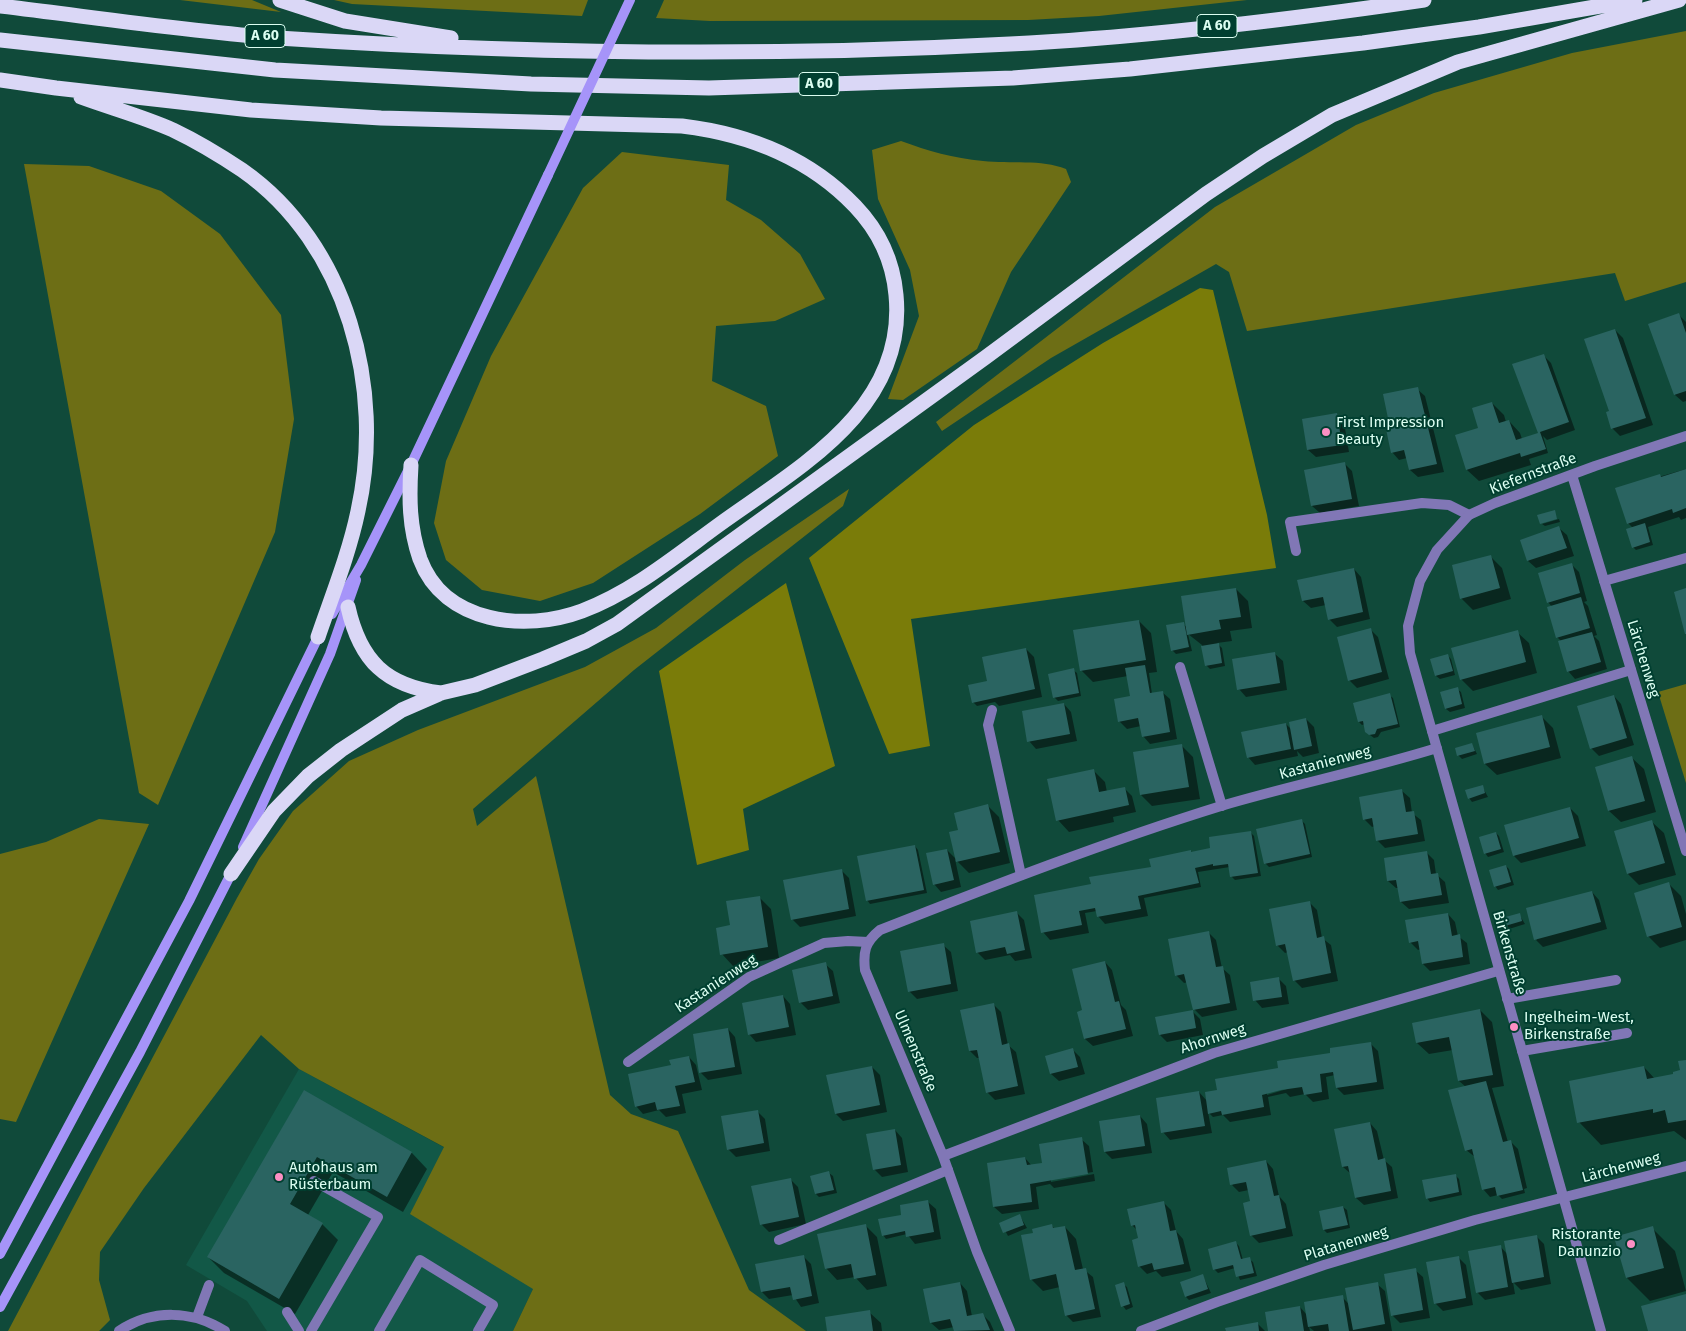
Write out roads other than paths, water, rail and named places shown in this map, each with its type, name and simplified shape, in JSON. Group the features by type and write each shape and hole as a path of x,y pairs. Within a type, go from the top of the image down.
{"highway":[{"path":"280,0 345,21 531,51"},
{"name":"A 60","path":"0,6 275,37 531,51 705,53 1010,44 1242,24 1424,0"},
{"name":"A 60","path":"0,40 276,70 531,84 709,88 1013,78 1130,69 1363,43 1479,27 1635,0"},
{"path":"231,874 274,811 308,776 341,750 402,710 441,693 475,685 586,642 617,624 930,398 1206,194 1264,156 1332,115 1458,62 1679,0"},
{"path":"0,80 251,110 381,118 682,126 712,130 750,139 810,169 846,196 861,212 883,246 895,285 896,325 888,363 880,380 858,413 843,431 818,453 616,596 582,611 552,619 524,623 497,620 472,613 452,601 436,584 421,562 413,536 409,510 411,465"},
{"path":"56,88 173,130 242,170 280,202 307,235 330,275 349,317 361,364 368,412 359,510 352,538 318,637"},
{"path":"348,607 359,644 384,672 402,685 441,693"}],"main road":[{"path":"0,1254 184,910 318,637 361,565 411,465 630,0"},
{"path":"0,1307 140,1052 231,874 330,654 348,607 361,565"}],"street":[{"name":"Kiefernstraße","path":"1420,581 1437,550 1455,528 1469,515 1495,503 1686,436"},
{"name":"Lärchenweg","path":"1572,475 1686,851"},
{"path":"1296,551 1290,522 1422,503 1449,505 1469,515"},
{"path":"1604,581 1686,558"},
{"name":"Birkenstraße","path":"1420,581 1408,626 1410,653 1498,971 1601,1331"},
{"path":"1180,667 1222,806"},
{"path":"1432,731 1631,670"},
{"path":"992,710 988,725 1021,875"},
{"name":"Kastanienweg","path":"628,1062 749,977 824,944 848,941 868,942 880,930 1021,875 1222,806 1437,748"},
{"name":"Ulmenstraße","path":"868,942 863,955 865,970 943,1156 977,1252 1010,1331"},
{"name":"Ahornweg","path":"943,1156 1214,1053 1498,971"},
{"path":"1506,999 1616,980"},
{"path":"1522,1051 1627,1033"},
{"name":"Lärchenweg","path":"1564,1198 1686,1166"},
{"path":"780,1240 948,1170"},
{"path":"312,1331 378,1217 314,1181"},
{"name":"Platanenweg","path":"1141,1331 1324,1265 1475,1220 1564,1198"},
{"path":"379,1331 420,1260 493,1305 478,1331"},
{"path":"197,1318 209,1285"},
{"path":"287,1312 299,1331"},
{"path":"119,1331 143,1318 175,1314 197,1318 225,1331"}],"place":[{"name":"First Impression Beauty","path":"1326,432"},
{"name":"Ingelheim-West, Birkenstraße","path":"1514,1027"},
{"name":"Autohaus am Rüsterbaum","path":"279,1177"},
{"name":"Ristorante Danunzio","path":"1631,1244"}]}
